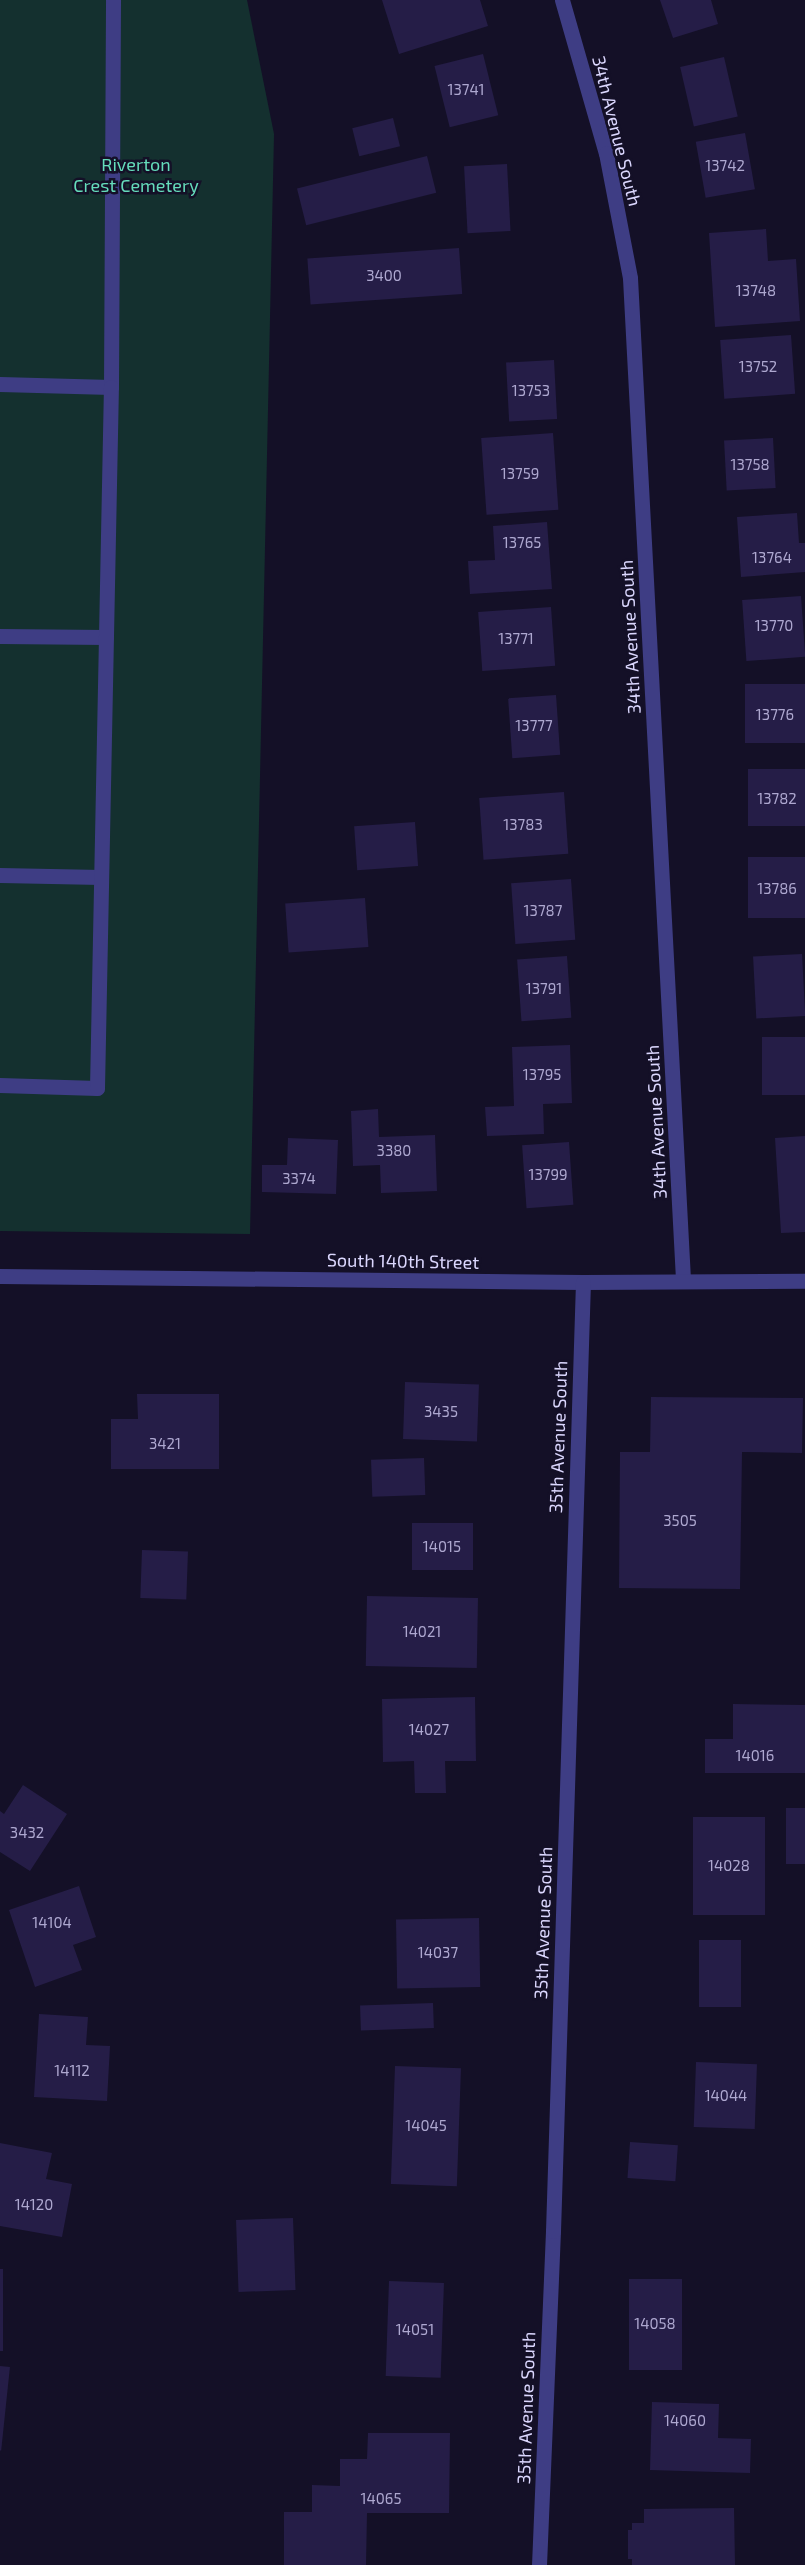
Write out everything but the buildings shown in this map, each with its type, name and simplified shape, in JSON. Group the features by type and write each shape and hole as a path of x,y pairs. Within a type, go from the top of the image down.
{"street":[{"path":"0,1085 97,1088 111,387 113,0"},
{"name":"34th Avenue South","path":"562,0 606,153 630,278 683,1280"},
{"path":"0,384 111,387"},
{"path":"0,636 106,637"},
{"path":"0,875 101,877"},
{"name":"South 140th Street","path":"0,1276 583,1282 805,1281"},
{"name":"35th Avenue South","path":"539,2565 554,2231 583,1282"}],"green space":[{"name":"Riverton Crest Cemetery","path":"0,0 247,0 274,134 250,1234 0,1231"}]}
